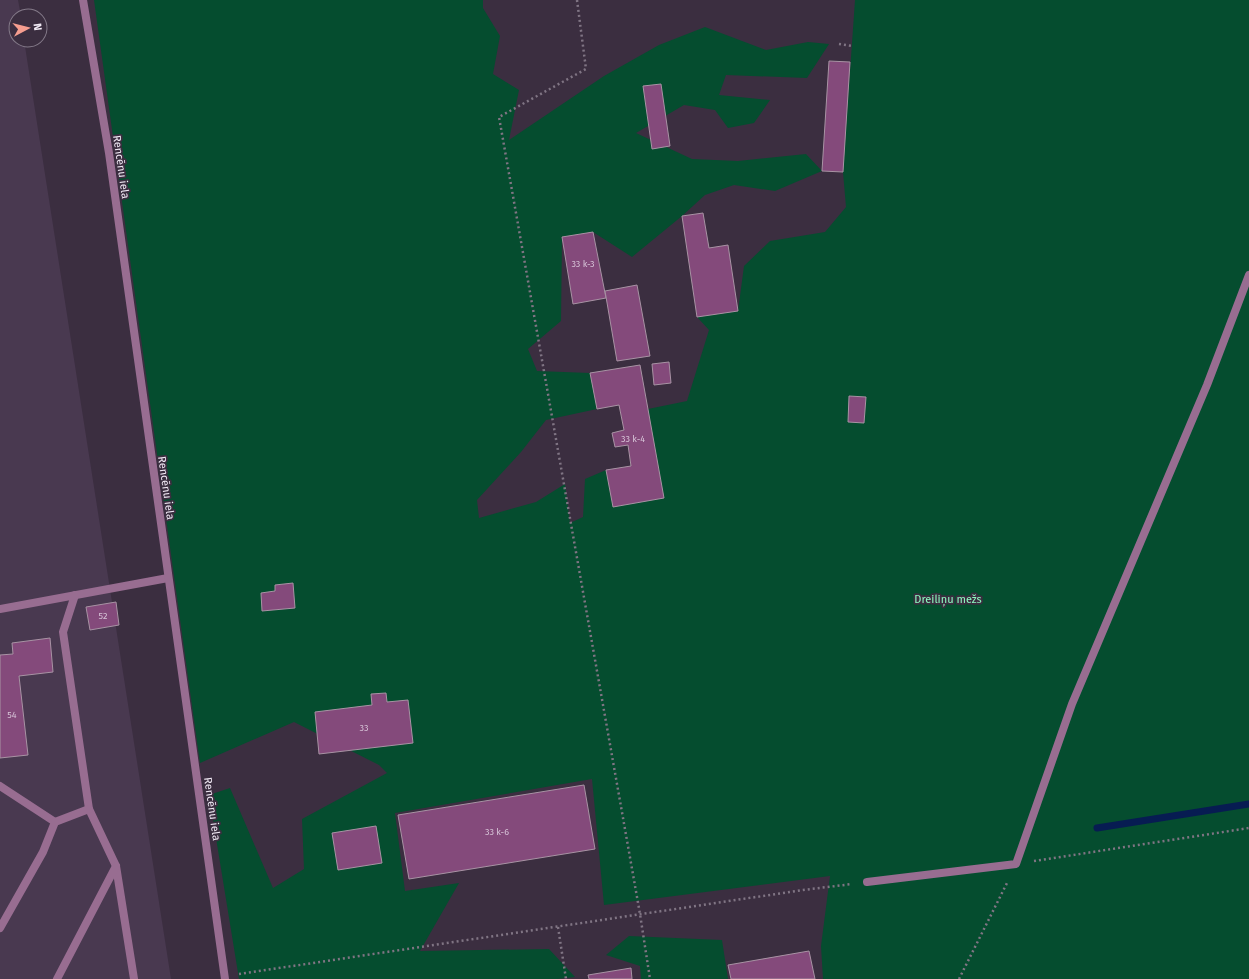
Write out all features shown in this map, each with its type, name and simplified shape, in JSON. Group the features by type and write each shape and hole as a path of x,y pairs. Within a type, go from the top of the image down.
{"street":[{"name":"Rencēnu iela","path":"83,0 109,154 225,977"},
{"path":"866,882 1016,864 1072,704 1207,385 1249,275"},
{"path":"0,609 168,578"},
{"path":"75,595 63,632 89,809 116,866 134,979"},
{"path":"0,786 55,822"},
{"path":"0,928 43,852 55,822 89,809"},
{"path":"57,979 116,866"}],"path":[{"path":"577,0 586,69 499,117 640,914 650,979"},
{"path":"839,44 852,46"},
{"path":"959,979 1016,864 1249,828"},
{"path":"225,977 640,914 866,882"},
{"path":"558,927 566,979"}],"shaded area":[{"path":"0,0 18,0 20,8 8,8 8,48 25,48 171,979 0,979"}],"green space":[{"name":"Dreiliņu mežs","path":"94,0 483,0 483,8 500,36 493,74 519,90 509,140 604,76 659,45 705,27 766,50 808,42 829,44 807,78 726,75 719,95 770,100 754,123 728,128 715,110 684,105 636,133 692,159 738,161 806,154 822,171 775,191 734,185 705,195 632,257 593,232 562,237 561,321 528,349 537,371 590,373 597,409 546,420 521,452 477,500 479,518 536,502 565,484 570,523 583,517 585,479 606,470 613,506 663,498 648,409 687,401 709,330 697,317 738,311 744,266 770,241 825,232 846,207 843,172 855,0 1249,0 1249,979 823,979 821,946 830,876 604,905 592,779 395,813 405,891 459,883 420,951 549,949 575,977 557,979 239,979 209,795 230,788 273,888 304,869 302,819 387,773 379,765 294,722 200,763"},
{"path":"629,936 722,940 728,979 641,979 640,966 606,955"}],"building":[{"path":"829,61 850,62 843,172 822,171"},
{"path":"661,84 670,146 652,149 643,86"},
{"path":"703,213 709,248 728,245 738,311 697,317 682,216"},
{"path":"593,232 606,298 573,304 562,237"},
{"path":"637,285 650,356 617,361 605,291"},
{"path":"669,362 671,383 654,385 652,364"},
{"path":"640,365 664,498 613,507 606,470 631,466 628,445 615,447 612,433 624,430 619,405 597,409 590,373"},
{"path":"849,396 866,397 864,423 848,422"},
{"path":"293,583 295,608 262,611 261,593 275,591 275,585"},
{"path":"116,602 119,625 90,630 86,607"},
{"path":"50,638 53,672 19,676 28,755 0,758 0,655 13,654 12,643"},
{"path":"386,693 387,702 408,700 413,743 319,754 315,712 372,705 371,694"},
{"path":"584,785 595,849 409,879 398,815"},
{"path":"376,826 382,863 338,870 332,833"},
{"path":"809,951 815,979 731,979 728,965"},
{"path":"631,968 632,979 589,979 588,975"}],"waterway":[{"path":"1097,828 1249,804"}]}
